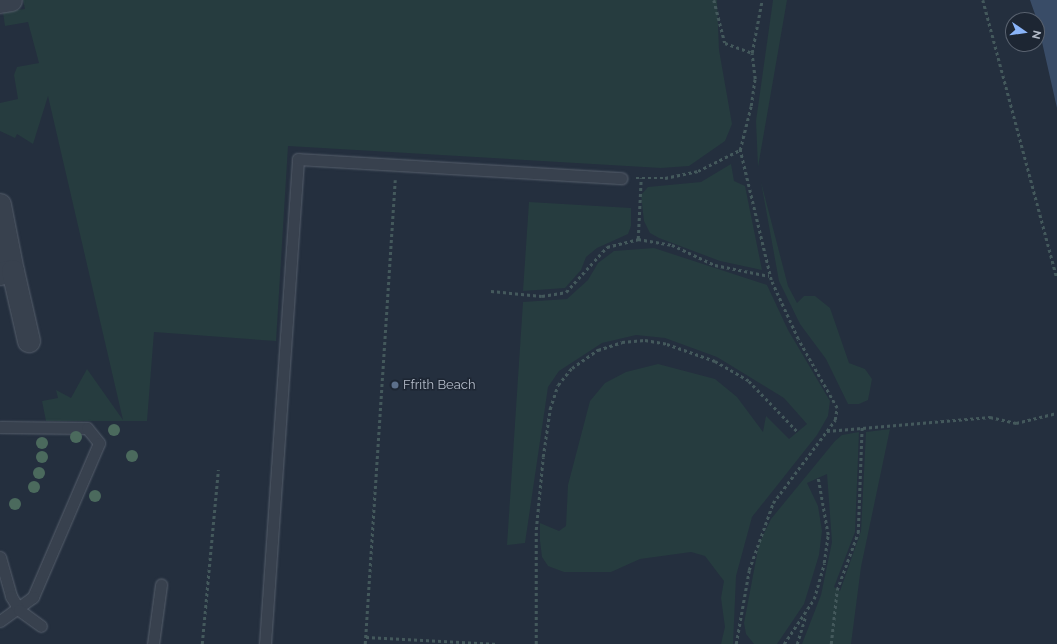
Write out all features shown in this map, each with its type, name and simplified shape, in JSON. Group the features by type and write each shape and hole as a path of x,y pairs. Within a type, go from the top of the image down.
{"street":[{"path":"0,2 12,0"},
{"path":"0,205 6,273 29,341"}],"lane":[{"path":"265,644 298,159 621,178"},
{"path":"0,427 87,428 99,443 40,582 19,610 0,621"},
{"path":"0,557 11,596 19,610 41,626"},
{"path":"152,644 161,585"}],"path":[{"path":"714,0 725,43 752,53"},
{"path":"736,644 757,540 773,504 827,431 837,408 798,339 770,276 740,150 754,86 752,53 762,0"},
{"path":"983,0 1057,278"},
{"path":"621,178 665,178 698,171 740,150"},
{"path":"365,644 396,165"},
{"path":"638,239 641,178"},
{"path":"492,292 542,296 566,292 607,247 638,239 672,245 715,265 770,276"},
{"path":"536,644 536,530 543,457 550,409 558,385 572,368 598,350 622,342 645,340 673,346 715,361 749,381 797,431"},
{"path":"827,431 862,426 990,417 1016,423 1057,413"},
{"path":"831,644 837,590 858,533 862,426"},
{"path":"202,644 218,470"},
{"path":"797,644 824,564 828,535 818,478"},
{"path":"784,644 807,611"},
{"path":"366,637 498,644"}],"green space":[{"path":"23,0 717,0 719,50 732,124 725,141 689,166 661,168 288,146 276,341 154,332 147,421 46,421 42,401 58,398 56,390 71,398 87,369 123,420 48,96 33,144 17,134 15,138 0,131 0,103 18,99 14,75 17,67 39,63 28,22 5,26 3,12 25,9"},
{"path":"773,0 787,0 758,167 756,121"},
{"path":"731,164 734,181 745,186 762,270 720,261 659,238 650,233 644,221 641,195 648,187 701,182"},
{"path":"761,182 788,286 797,303 804,296 815,296 830,308 849,363 865,369 872,379 868,400 859,404 848,404 826,359 800,324 779,281"},
{"path":"529,202 631,208 631,226 628,234 597,248 586,257 581,270 565,288 523,291"},
{"path":"654,248 767,285 788,330 830,401 828,416 817,435 752,517 736,576 733,644 721,644 725,627 721,598 724,581 705,556 691,552 640,559 611,572 564,572 548,566 542,557 540,541 540,523 559,531 566,526 568,485 590,401 605,383 626,372 658,364 715,379 737,397 763,432 766,416 789,439 807,424 784,398 717,357 665,338 636,335 602,343 559,371 548,387 525,543 507,545 523,302 567,299 588,280 598,263 614,251"},
{"path":"890,429 861,567 851,644 802,644 821,595 832,542 827,474 807,483 818,506 822,531 819,555 804,604 777,644 754,644 746,634 744,623 759,544 771,519 835,441 842,435 859,432 855,532 834,587 840,591 861,531 866,432"}],"water":[{"path":"1030,0 1057,0 1057,108 1044,52 1045,12 1034,12"}],"place":[{"name":"Ffrith Beach","path":"395,385"}]}
